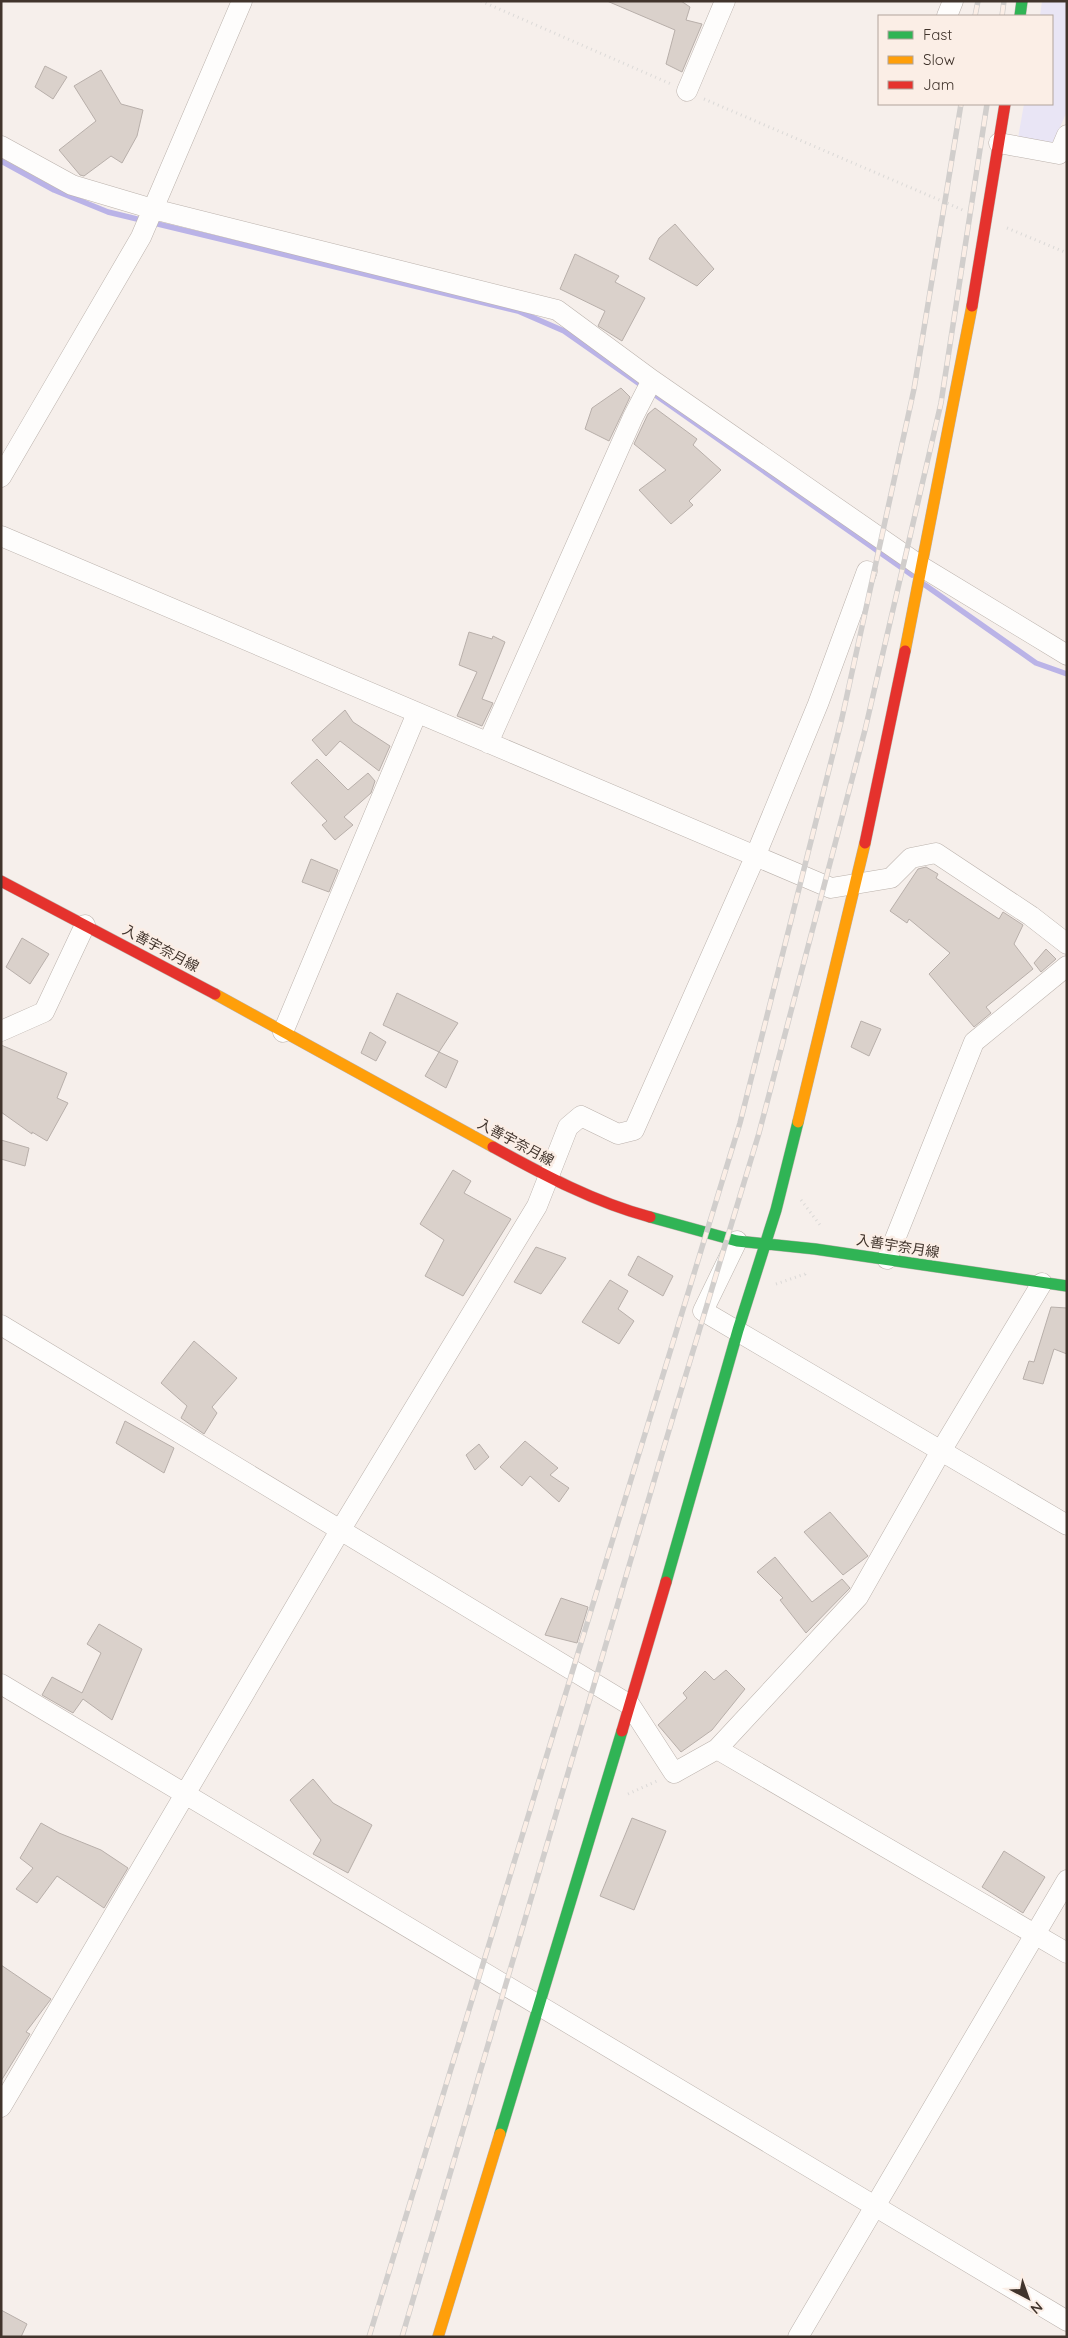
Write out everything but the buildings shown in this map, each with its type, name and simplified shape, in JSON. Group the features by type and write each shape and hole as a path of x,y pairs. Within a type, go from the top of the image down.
{"street":[{"path":"1,477 141,237 242,1"},
{"path":"687,91 725,1"},
{"path":"947,15 953,1"},
{"path":"1020,15 1022,1"},
{"path":"438,2337 540,2005 630,1705 738,1330 766,1244 857,883 967,338 1005,105"},
{"path":"999,143 1059,154 1067,135"},
{"path":"1,146 72,185 153,209 557,310 652,380 922,568 1067,655"},
{"path":"488,743 633,417 652,380"},
{"path":"1,536 831,888 891,878 911,858 936,853 1031,916 1067,944"},
{"path":"1,2107 341,1529 537,1206 568,1127 581,1116 618,1134 634,1130 755,857 818,704 867,571"},
{"path":"284,1032 417,713"},
{"name":"入善宇奈月線","path":"1,881 284,1032 548,1177 620,1209 737,1241 816,1249 1067,1286"},
{"path":"1,1031 44,1012 85,925"},
{"path":"886,1260 974,1042 1067,966"},
{"path":"737,1241 703,1311 1067,1526"},
{"path":"1,1325 630,1705 674,1773 718,1749 858,1598 941,1451 1042,1283"},
{"path":"1,1684 876,2205 1067,2321"},
{"path":"718,1749 1067,1953"},
{"path":"798,2337 1067,1880"}],"path":[{"path":"481,1 775,131 972,214"},
{"path":"998,224 1067,253"}],"shaded area":[{"path":"1042,1 1067,1 1067,111 1052,146 1018,138 1024,105 1053,105 1053,15 1040,15"}],"waterway":[{"path":"1,161 54,190 108,212 518,311 564,331 912,575"},
{"path":"925,585 1036,663 1067,674"}],"railway":[{"path":"975,15 978,1"},
{"path":"1002,15 1004,1"},
{"path":"369,2337 740,1123 842,718 914,389 961,105"},
{"path":"402,2337 664,1447 759,1133 865,730 941,403 987,105"}],"traffic: fast":[{"path":"1020,15 1022,1"},
{"path":"666,1582 738,1330 776,1210 798,1122"},
{"path":"650,1217 737,1241 815,1249 1067,1286"},
{"path":"500,2134 622,1731"}],"traffic: slow":[{"path":"905,651 972,306"},
{"path":"798,1122 865,843"},
{"path":"215,994 493,1147"},
{"path":"438,2337 500,2134"}],"traffic: jam":[{"path":"972,306 1005,105"},
{"path":"865,843 905,651"},
{"path":"1,881 215,994"},
{"path":"493,1147 589,1196 650,1217"},
{"path":"622,1731 666,1582"}]}
